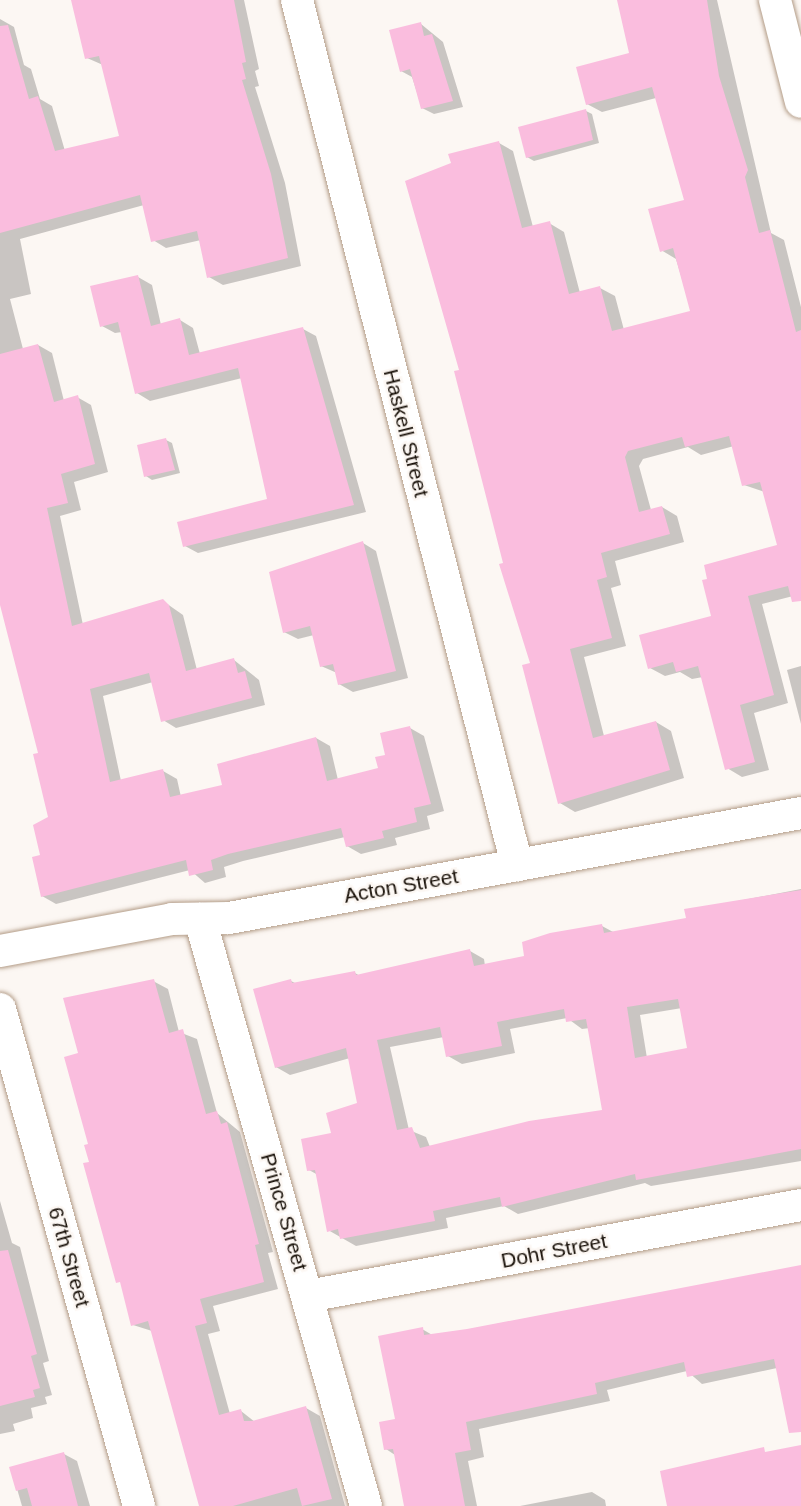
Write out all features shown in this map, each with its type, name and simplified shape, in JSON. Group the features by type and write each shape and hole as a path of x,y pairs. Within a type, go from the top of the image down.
{"street":[{"name":"Haskell Street","path":"297,0 517,865"},
{"path":"775,0 801,102"},
{"name":"Acton Street","path":"0,951 172,919 200,919 517,865 801,813"},
{"name":"Prince Street","path":"200,919 366,1506"},
{"name":"67th Street","path":"0,1009 139,1506"},
{"name":"Dohr Street","path":"308,1296 801,1205"}],"building":[{"path":"71,0 234,0 246,62 242,63 246,79 242,80 271,174 288,258 207,278 197,231 151,242 140,195 0,233 0,26 8,25 29,99 38,96 55,151 119,136 99,56 85,59"},
{"path":"617,0 707,0 719,76 748,170 745,177 759,233 770,230 796,332 801,330 801,601 792,602 788,586 748,596 774,695 740,705 755,762 725,770 698,666 676,672 673,662 648,669 639,635 711,616 702,580 707,579 704,565 777,545 760,482 742,486 729,436 685,447 682,437 628,451 625,457 639,512 662,506 670,534 601,553 607,577 597,580 612,638 570,649 593,738 656,721 670,770 558,804 522,665 530,663 499,564 503,563 454,371 459,370 405,181 451,163 448,154 499,141 522,228 550,221 569,294 600,286 612,331 690,311 673,248 660,252 648,209 684,200 652,87 586,105 576,67 629,53"},
{"path":"421,22 424,36 432,34 453,101 421,109 410,69 400,72 389,30"},
{"path":"586,109 593,140 526,158 518,127"},
{"path":"138,275 151,326 180,318 189,355 303,327 354,505 183,547 177,522 267,499 238,368 135,394 118,322 100,327 90,286"},
{"path":"38,344 54,402 78,395 95,464 61,474 68,503 47,508 72,626 163,599 169,605 186,671 234,658 238,673 245,671 252,698 161,722 149,673 90,689 110,782 163,769 170,797 222,785 217,764 316,737 327,781 378,768 375,757 385,755 380,733 410,726 431,804 414,808 417,822 382,831 384,838 346,847 341,828 228,854 211,860 213,870 189,876 186,860 41,897 32,857 40,855 33,825 48,817 33,754 38,753 0,605 0,354"},
{"path":"166,438 175,470 144,477 137,445"},
{"path":"363,541 396,671 338,685 333,664 320,667 310,626 283,633 269,572"},
{"path":"801,890 801,1149 636,1180 635,1174 502,1207 500,1197 433,1211 435,1221 340,1239 338,1229 327,1232 315,1170 307,1171 301,1139 331,1133 326,1113 357,1103 346,1048 275,1068 253,989 291,979 292,983 355,971 356,975 470,949 474,966 524,956 522,942 550,933 602,924 604,933 686,918 684,909","holes":["678,999 687,1048 635,1058 627,1007","564,1009 566,1022 586,1019 602,1110 529,1121 420,1148 412,1127 397,1130 377,1040 440,1027 446,1057 502,1046 497,1022"]},
{"path":"154,979 169,1033 183,1029 206,1114 217,1111 221,1124 227,1122 259,1244 255,1245 264,1282 200,1299 207,1323 195,1326 219,1415 241,1409 244,1421 252,1421 306,1406 332,1499 302,1506 297,1488 233,1506 199,1506 148,1321 131,1326 120,1282 116,1283 83,1163 89,1162 84,1145 88,1144 64,1057 78,1053 63,998"},
{"path":"8,1250 37,1354 31,1356 40,1388 33,1390 35,1397 0,1406 0,1251"},
{"path":"801,1265 801,1432 789,1433 774,1359 687,1377 684,1362 595,1383 597,1394 466,1422 471,1450 455,1453 465,1506 404,1506 393,1449 384,1450 379,1422 395,1419 378,1336 423,1327 424,1335 467,1329"},
{"path":"801,1445 801,1506 667,1506 660,1471 764,1447 765,1452"},
{"path":"64,1452 78,1506 32,1506 27,1488 16,1491 9,1467"}]}
